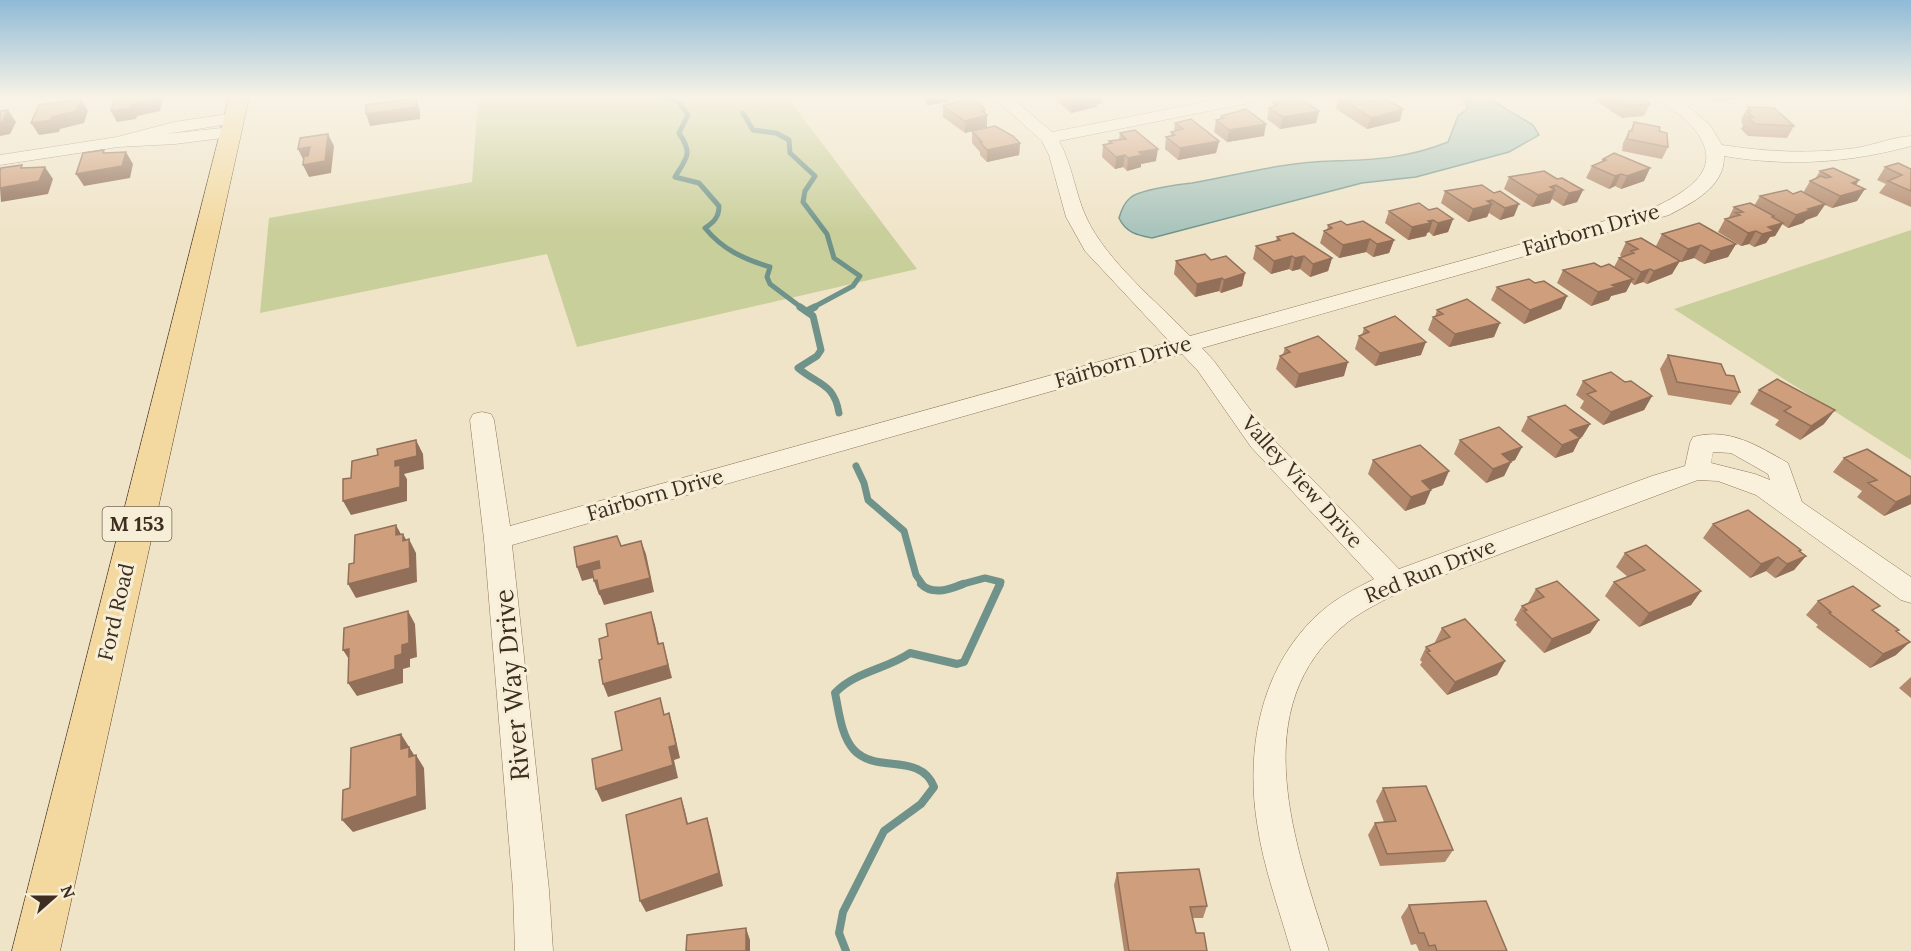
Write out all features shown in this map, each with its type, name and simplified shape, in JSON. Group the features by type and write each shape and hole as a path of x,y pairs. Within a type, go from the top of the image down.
{"main road":[{"name":"Ford Road","path":"36,951 227,142"}],"street":[{"path":"0,160 116,142"},
{"name":"Valley View Drive","path":"1051,142 1058,155 1076,217 1084,236 1101,257 1206,366 1260,441 1394,582"},
{"path":"1711,142 1714,149 1756,156 1817,158 1863,154 1905,142"},
{"name":"Fairborn Drive","path":"498,539 1662,211 1694,195 1708,182 1715,166 1714,149"},
{"name":"River Way Drive","path":"482,420 498,539 531,890 534,951"},
{"path":"1790,506 1779,469 1736,445 1702,443 1707,472 1746,480 1765,489 1911,592"},
{"name":"Red Run Drive","path":"1310,951 1274,824 1268,772 1270,736 1280,696 1294,665 1311,640 1333,618 1358,601 1394,582 1661,482 1707,472"}],"green space":[{"path":"475,142 821,142 917,269 577,347 547,254 260,313 269,218 472,182"},
{"path":"1911,230 1911,460 1674,309"}],"water":[{"path":"1447,142 1526,142 1509,152 1416,177 1362,183 1152,238 1129,230 1119,218 1124,205 1130,198 1150,190 1279,166 1391,157"}],"building":[{"path":"299,142 327,142 325,161 303,165 304,156 308,156 310,147 298,149"},
{"path":"980,142 1020,143 987,150"},
{"path":"1150,142 1158,149 1139,152 1142,155 1128,158 1125,155 1116,157 1103,145"},
{"path":"1173,142 1211,142 1180,148"},
{"path":"1644,142 1668,142 1668,147"},
{"path":"104,150 103,153 126,152 122,166 76,174 83,153"},
{"path":"1614,153 1650,168 1627,176 1621,174 1615,176 1592,166 1606,160 1603,159"},
{"path":"1898,163 1911,169 1911,191 1888,181 1902,175 1885,167"},
{"path":"22,165 21,168 45,167 39,181 0,188 1,168"},
{"path":"1833,168 1859,180 1852,183 1865,189 1840,196 1810,181 1821,176 1831,177 1820,171"},
{"path":"1544,171 1583,190 1569,193 1556,185 1550,187 1555,190 1538,195 1509,177"},
{"path":"1482,185 1494,193 1500,191 1519,204 1505,208 1492,200 1487,201 1492,204 1473,209 1445,191"},
{"path":"1787,190 1793,194 1801,191 1825,204 1796,215 1760,196"},
{"path":"1419,203 1429,210 1437,208 1453,219 1438,223 1433,220 1428,221 1430,223 1412,227 1389,211"},
{"path":"1750,203 1783,223 1768,227 1774,231 1762,234 1756,231 1748,233 1725,219 1743,212 1734,207"},
{"path":"1341,221 1347,225 1363,221 1394,240 1377,244 1370,239 1343,245 1324,231 1332,228 1328,225"},
{"path":"1699,223 1736,244 1711,251 1701,245 1688,249 1662,234"},
{"path":"1293,233 1332,258 1313,264 1304,256 1295,258 1292,256 1274,261 1256,246 1280,240 1277,237"},
{"path":"1641,238 1680,261 1654,271 1650,269 1641,272 1619,258 1634,253 1631,251 1638,249 1626,242"},
{"path":"1205,254 1211,260 1226,256 1245,273 1224,280 1222,278 1197,284 1176,261"},
{"path":"1594,263 1601,267 1609,264 1633,279 1598,292 1563,270"},
{"path":"1529,279 1535,283 1544,281 1567,296 1530,310 1497,287"},
{"path":"1467,299 1500,323 1455,334 1433,317 1443,314 1437,310"},
{"path":"1395,316 1426,342 1380,353 1359,336 1369,332 1364,328"},
{"path":"1318,336 1348,362 1299,374 1280,356 1290,352 1285,348"},
{"path":"1668,355 1721,364 1726,375 1734,376 1740,392 1677,382"},
{"path":"1611,372 1625,382 1631,381 1652,396 1611,412 1587,394 1596,391 1583,381"},
{"path":"1777,379 1835,410 1811,426 1784,411 1791,407 1759,390"},
{"path":"1565,405 1590,424 1570,430 1580,438 1562,445 1528,417"},
{"path":"1499,427 1522,447 1502,454 1511,462 1493,469 1460,440"},
{"path":"416,440 417,456 395,461 395,466 400,465 400,487 343,501 343,479 351,478 352,461 378,455 377,449"},
{"path":"1420,445 1449,471 1422,481 1431,490 1411,497 1373,460"},
{"path":"1867,449 1911,477 1911,495 1896,502 1868,483 1877,480 1844,458"},
{"path":"1748,510 1806,556 1787,564 1778,557 1761,564 1713,524"},
{"path":"396,525 396,535 403,534 403,541 409,539 410,568 348,584 349,564 354,563 355,535"},
{"path":"617,536 621,546 641,541 650,578 599,591 592,570 600,568 599,561 577,567 574,547"},
{"path":"1646,545 1701,591 1649,613 1614,582 1645,570 1625,553"},
{"path":"1557,581 1599,620 1552,639 1524,611 1527,610 1522,606 1544,597 1536,589"},
{"path":"1853,586 1880,606 1872,610 1899,630 1896,631 1910,642 1883,654 1829,613 1831,612 1818,601"},
{"path":"408,611 409,643 402,645 402,654 395,656 395,669 348,683 349,649 343,650 344,628"},
{"path":"651,612 658,644 663,643 668,665 603,684 599,660 602,659 599,639 608,636 606,624"},
{"path":"1465,619 1505,661 1455,682 1427,652 1430,651 1426,647 1450,637 1442,628"},
{"path":"660,698 664,715 669,713 676,745 669,747 673,765 596,789 592,759 622,750 615,712"},
{"path":"401,734 401,749 409,747 409,757 416,755 417,796 342,820 343,790 350,788 351,748"},
{"path":"1426,786 1453,850 1387,854 1375,823 1396,821 1383,788"},
{"path":"681,798 687,824 707,818 719,873 640,901 626,815"},
{"path":"1199,869 1207,906 1190,907 1196,933 1204,933 1207,951 1129,951 1117,873"},
{"path":"1486,901 1507,951 1437,951 1435,945 1429,946 1424,933 1419,933 1409,905"},
{"path":"746,928 746,951 686,951 687,935"}],"waterway":[{"path":"684,142 687,155 675,177 699,183 719,206 715,219 705,228 734,253 770,267 767,277 770,284 802,308"},
{"path":"789,142 790,153 815,176 805,191 803,202 827,234 834,258 860,276 853,286 812,308"},
{"path":"800,307 813,316 821,350 817,356 798,368 829,390 837,403 839,413"},
{"path":"807,311 815,307"},
{"path":"856,466 864,483 868,500 904,531 916,575 923,585"},
{"path":"959,585 985,578 1001,582 1000,585"},
{"path":"921,584 936,591 963,584"},
{"path":"846,951 839,933 843,912 884,831 921,804 934,787 928,776 919,770 909,766 874,761 854,750 843,731 835,693 861,675 910,653 957,664 964,662 1000,584"}]}
